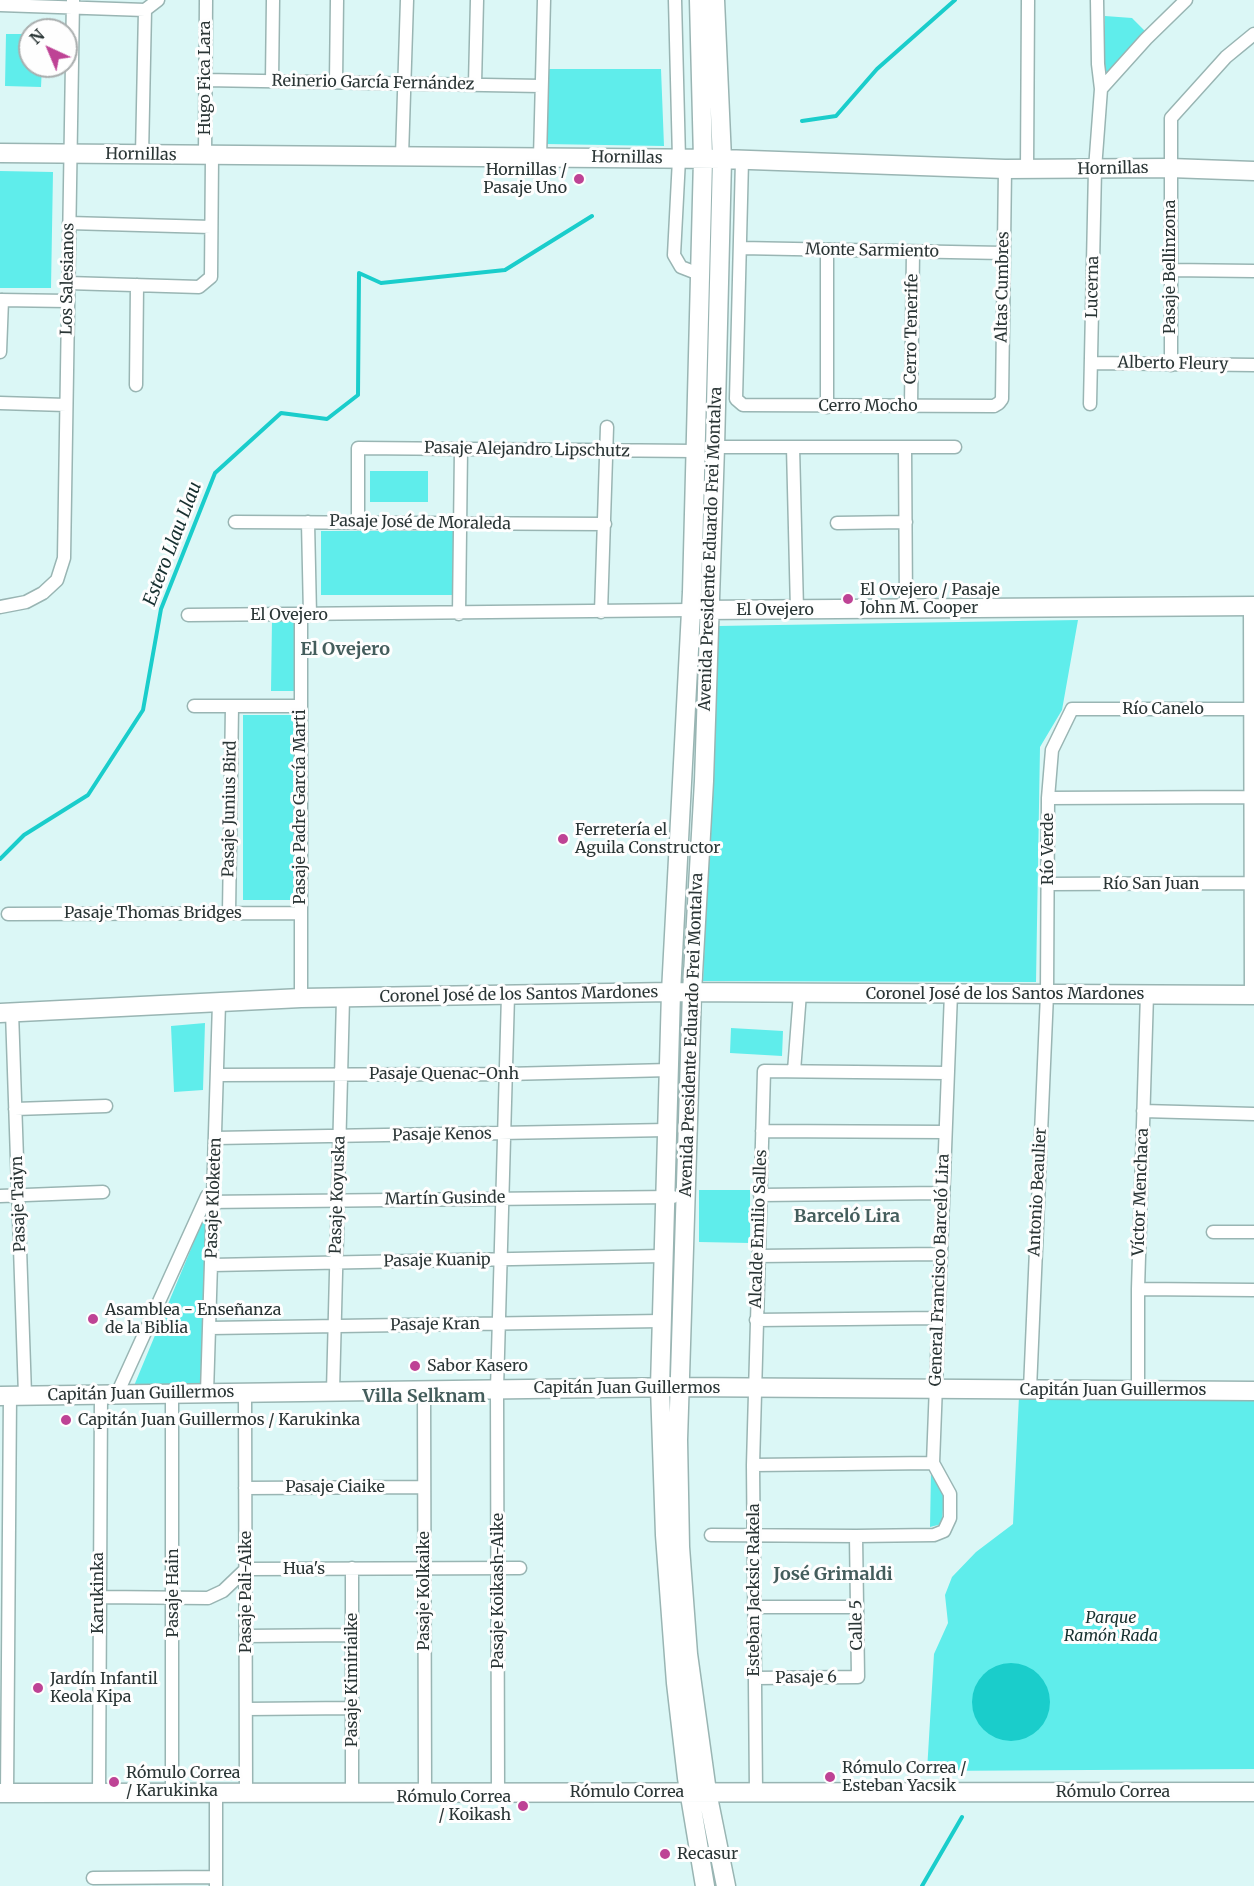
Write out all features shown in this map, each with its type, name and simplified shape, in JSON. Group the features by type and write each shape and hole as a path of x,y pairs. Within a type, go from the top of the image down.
{"street":[{"path":"0,5 73,3 145,10 158,0"},
{"name":"Hugo Fica Lara","path":"137,285 199,287 211,277 205,80 206,0"},
{"path":"272,81 273,0"},
{"path":"336,82 337,0"},
{"path":"402,156 407,0"},
{"path":"475,84 477,0"},
{"path":"540,158 544,0"},
{"path":"675,0 680,159 674,255 681,267 699,274"},
{"name":"Avenida Presidente Eduardo Frei Montalva","path":"699,0 703,159 695,451 704,781 692,992 679,1387 679,1494 684,1601 694,1707 705,1886"},
{"name":"Avenida Presidente Eduardo Frei Montalva","path":"715,0 722,159 715,447 700,610 671,992 660,1387 670,1609 698,1792 726,1886"},
{"path":"1027,170 1028,0"},
{"name":"Lucerna","path":"1090,404 1095,169 1101,89 1098,64 1097,0"},
{"path":"1101,89 1171,6 1185,0"},
{"name":"Los Salesianos","path":"0,607 26,602 43,593 57,580 64,558 73,3"},
{"path":"142,155 145,10"},
{"name":"Pasaje Bellinzona","path":"1171,365 1171,118 1227,57 1254,34"},
{"name":"Reinerio García Fernández","path":"205,80 542,86"},
{"name":"Hornillas","path":"0,153 722,159 1027,170 1170,168 1254,171"},
{"name":"Avenida Presidente Eduardo Frei Montalva","path":"737,402 742,160"},
{"name":"Altas Cumbres","path":"999,403 1002,399 1005,169"},
{"path":"69,223 211,227"},
{"name":"Monte Sarmiento","path":"741,248 827,252 1003,253"},
{"path":"826,407 827,252"},
{"name":"Cerro Tenerife","path":"911,406 913,252"},
{"path":"1170,270 1254,271"},
{"path":"68,283 137,285 136,385"},
{"path":"0,352 1,300 68,301"},
{"name":"Alberto Fleury","path":"1092,363 1254,365"},
{"name":"Cerro Mocho","path":"737,402 743,405 826,407 994,406 999,403"},
{"path":"0,403 66,405"},
{"path":"601,612 607,427"},
{"path":"715,447 955,447"},
{"path":"793,447 797,610"},
{"path":"905,447 906,608"},
{"name":"Pasaje Alejandro Lipschutz","path":"358,524 358,448 695,451"},
{"path":"459,614 461,449"},
{"name":"Pasaje José de Moraleda","path":"235,522 605,524"},
{"name":"Pasaje Padre García Marti","path":"301,998 299,913 301,706 308,522"},
{"path":"837,523 906,522"},
{"path":"1252,606 1252,995"},
{"name":"El Ovejero","path":"189,615 1252,606"},
{"path":"194,706 301,706"},
{"name":"Pasaje Junius Bird","path":"229,913 232,706"},
{"name":"Río Canelo","path":"1072,710 1252,709"},
{"name":"Río Verde","path":"1047,994 1048,798 1052,750 1072,710"},
{"path":"1048,798 1251,797"},
{"name":"Río San Juan","path":"1049,884 1252,884"},
{"name":"Pasaje Thomas Bridges","path":"8,914 299,913"},
{"name":"Coronel José de los Santos Mardones","path":"6,1012 301,998 671,992 1252,995"},
{"path":"800,993 794,1071 947,1072"},
{"name":"General Francisco Barceló Lira","path":"933,1463 937,1389 939,1254 951,993"},
{"name":"Antonio Beaulier","path":"1030,1389 1047,994"},
{"name":"Víctor Menchaca","path":"1138,1390 1138,1288 1147,994"},
{"name":"Pasaje Koikash-Aike","path":"498,1792 497,1389 508,995"},
{"name":"Pasaje Koyuska","path":"333,1391 343,998"},
{"name":"Pasaje Kloketen","path":"207,1393 212,1265 209,1202 214,1181 219,1003"},
{"name":"Pasaje Taiyn","path":"4,1792 4,1598 18,1195 15,1109 6,1012"},
{"name":"Pasaje Quenac-Onh","path":"217,1075 506,1074 670,1070"},
{"name":"Alcalde Emilio Salles","path":"754,1388 764,1071 794,1071"},
{"path":"15,1109 106,1106"},
{"path":"1143,1111 1254,1114"},
{"name":"Pasaje Kenos","path":"215,1138 668,1130"},
{"path":"762,1131 945,1132"},
{"path":"0,1196 103,1192"},
{"path":"760,1195 942,1193"},
{"name":"Martín Gusinde","path":"209,1202 686,1197"},
{"path":"109,1394 209,1202"},
{"path":"1213,1232 1254,1232"},
{"path":"758,1256 939,1254"},
{"name":"Pasaje Kuanip","path":"212,1265 663,1256"},
{"path":"1138,1288 1254,1290"},
{"path":"756,1320 938,1318"},
{"name":"Pasaje Kran","path":"210,1328 661,1321"},
{"name":"Capitán Juan Guillermos","path":"12,1395 660,1387 1254,1391"},
{"name":"Esteban Jacksic Rakela","path":"754,1388 753,1606 756,1792"},
{"name":"Pasaje Kolkaike","path":"424,1390 425,1792"},
{"name":"Pasaje Pali-Aike","path":"245,1392 246,1792"},
{"name":"Pasaje Hain","path":"172,1393 172,1792"},
{"name":"Karukinka","path":"99,1792 98,1597 109,1394"},
{"path":"711,1535 934,1535 944,1531 950,1518 950,1494 933,1463 753,1465"},
{"name":"Pasaje Ciaike","path":"245,1488 424,1487"},
{"name":"Calle 5","path":"856,1536 858,1677"},
{"name":"Pasaje Kimiriaike","path":"352,1568 352,1792"},
{"name":"Hua's","path":"246,1569 520,1568"},
{"path":"98,1597 216,1596 246,1569"},
{"path":"753,1606 857,1607"},
{"path":"246,1636 352,1635"},
{"name":"Pasaje 6","path":"754,1678 858,1677"},
{"path":"246,1709 352,1708"},
{"name":"Rómulo Correa","path":"4,1792 1254,1792"},
{"path":"93,1878 115,1883 216,1882 216,1792"}],"green space":[{"path":"1105,16 1132,18 1146,32 1110,72 1103,71"},
{"path":"6,34 18,34 18,78 41,78 41,87 5,86"},
{"path":"546,69 661,69 664,146 546,144"},
{"path":"0,171 53,172 51,288 0,288"},
{"path":"370,471 428,471 428,502 370,502"},
{"path":"321,531 453,531 453,595 321,595"},
{"path":"272,620 296,621 295,691 271,691"},
{"path":"1078,620 1062,710 1040,747 1036,982 703,981 718,626"},
{"path":"243,715 295,715 295,900 243,900"},
{"path":"205,1023 203,1090 174,1092 171,1026"},
{"path":"731,1028 783,1031 782,1056 730,1053"},
{"path":"699,1190 750,1190 750,1243 699,1242"},
{"path":"208,1208 205,1395 131,1393"},
{"name":"Parque Ramón Rada","path":"1019,1396 1254,1396 1254,1769 927,1771 934,1654 948,1623 945,1595 952,1577 976,1552 1013,1524"},
{"path":"931,1472 944,1494 942,1524 930,1527"}],"shaded area":[{"path":"1011,1663 1026,1666 1038,1675 1047,1687 1050,1702 1047,1717 1038,1729 1026,1738 1011,1741 996,1738 984,1729 975,1717 972,1702 975,1687 984,1675 996,1666"}],"waterway":[{"name":"Estero Llau Llau","path":"802,121 836,116 877,69 955,0"},
{"name":"Estero Llau Llau","path":"0,859 24,835 88,795 143,710 161,609 215,473 281,413 327,419 358,395 359,273 381,283 505,270 592,216"},
{"path":"922,1886 962,1817"}],"place":[{"name":"Hornillas / Pasaje Uno","path":"579,179"},
{"name":"El Ovejero / Pasaje John M. Cooper","path":"848,599"},
{"name":"Ferretería el Aguila Constructor","path":"563,839"},
{"name":"Asamblea - Enseñanza de la Biblia","path":"93,1319"},
{"name":"Sabor Kasero","path":"415,1366"},
{"name":"Capitán Juan Guillermos / Karukinka","path":"66,1420"},
{"name":"Jardín Infantil Keola Kipa","path":"38,1688"},
{"name":"Rómulo Correa / Esteban Yacsik","path":"830,1777"},
{"name":"Rómulo Correa / Karukinka","path":"114,1782"},
{"name":"Rómulo Correa / Koikash","path":"523,1806"},
{"name":"Recasur","path":"665,1854"}],"district":[{"name":"El Ovejero","path":"345,650"},
{"name":"Barceló Lira","path":"847,1217"},
{"name":"Villa Selknam","path":"424,1397"},
{"name":"José Grimaldi","path":"833,1575"}]}
